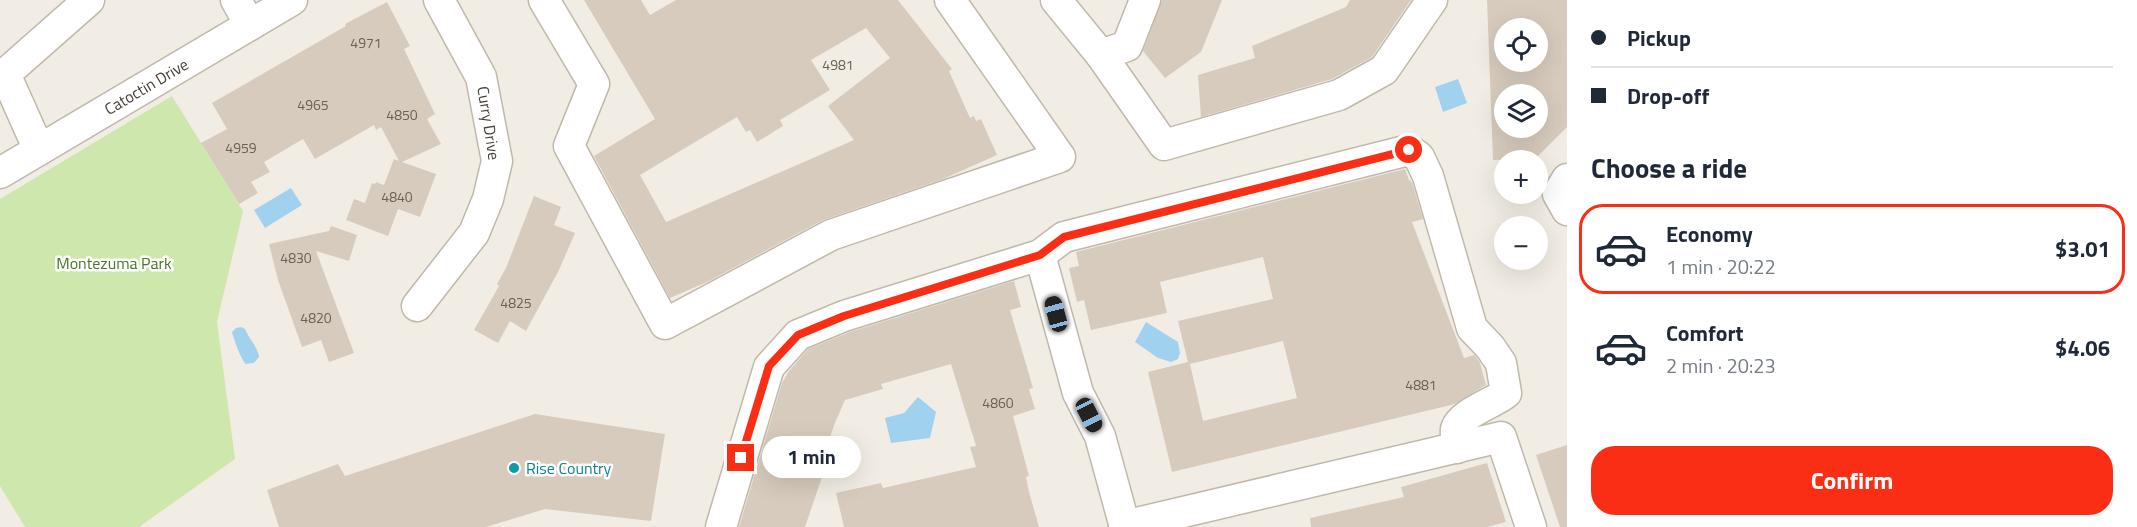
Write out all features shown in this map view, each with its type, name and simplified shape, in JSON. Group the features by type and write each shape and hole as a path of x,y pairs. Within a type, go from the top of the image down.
{"street":[{"path":"39,150 5,74 89,0"},
{"name":"Catoctin Drive","path":"0,173 39,150 243,12 292,0"},
{"name":"Curry Drive","path":"417,306 474,233 488,199 497,161 482,77 440,0"},
{"path":"544,0 594,84 569,146 664,324 831,235 1060,157 950,0"},
{"path":"1056,0 1101,55 1164,145 1339,95 1384,70 1432,0"},
{"path":"1101,55 1127,46 1145,0"},
{"path":"721,527 769,366 798,335 844,316 1040,255 1064,237 1409,150 1419,157 1428,176 1472,328 1501,363 1506,393 1461,421 1456,429 1457,448"},
{"path":"1567,179 1558,194 1567,210"},
{"path":"1040,255 1078,393 1100,436 1125,526 1502,437 1531,527"}],"green space":[{"name":"Montezuma Park","path":"172,96 243,211 217,322 235,459 139,527 25,527 0,486 0,199"}],"water":[{"path":"1458,79 1467,103 1443,112 1435,87"},
{"path":"291,188 302,205 265,228 254,210"},
{"path":"1146,322 1178,342 1180,353 1178,359 1171,362 1158,358 1135,342"},
{"path":"241,327 245,329 258,353 259,357 254,363 246,364 232,332"},
{"path":"918,397 936,412 930,438 891,443 885,418 904,413"}],"building":[{"path":"584,0 641,0 650,15 676,0 898,0 952,69 949,71 970,118 974,116 976,121 981,119 997,155 943,179 823,220 707,282 670,298 594,156 655,119","holes":["866,28 890,58 828,106 854,140 666,222 640,175 737,117 746,132 750,130 757,142 783,126 780,120 830,90 811,60"]},
{"path":"1162,0 1222,0 1201,52 1165,78 1143,51"},
{"path":"1350,0 1411,0 1372,57 1332,79 1201,117 1198,75 1255,58 1252,46 1346,7"},
{"path":"1487,0 1567,0 1567,127 1544,150 1494,150 1494,160"},
{"path":"387,2 410,46 404,49 435,114 427,119 441,144 402,162 436,174 420,217 398,209 388,236 346,220 354,199 365,203 372,183 384,185 394,159 399,161 381,127 376,130 374,125 315,159 303,139 264,162 270,172 251,182 258,193 239,204 201,143 227,129 212,103 346,26 345,24"},
{"path":"1405,169 1412,182 1423,219 1412,222 1464,358 1474,355 1477,358 1486,385 1455,404 1172,472 1148,372 1188,362 1178,321 1273,299 1263,257 1160,282 1167,313 1091,330 1084,300 1077,302 1069,268 1079,266 1076,252","holes":["1283,341 1297,398 1203,421 1190,364"]},
{"path":"534,196 561,207 554,225 575,233 559,270 526,331 510,321 498,343 474,330 499,286 497,284 506,268"},
{"path":"331,226 357,235 349,261 316,251 354,353 329,362 321,340 302,347 278,280 269,244 329,231"},
{"path":"1014,281 1021,307 1010,310 1033,388 1029,389 1035,409 1013,416 1029,476 1026,477 1039,527 844,527 836,493 881,483 883,488 976,467 970,447 976,446 951,364 881,384 883,389 845,400 822,462 826,463 805,527 739,527 782,383 808,349 850,332"},
{"name":"Rise Country","path":"535,414 665,434 651,521 545,509 486,527 279,527 267,490 338,464 345,476"},
{"path":"1567,445 1567,527 1560,527 1536,455"},
{"path":"1487,463 1506,522 1487,527 1311,527 1310,518 1404,497 1401,487"}],"place":[{"name":"Rise Country","path":"514,468"}],"route":[{"path":"741,458 769,366 798,335 844,316 1040,255 1064,237 1409,150"}]}
